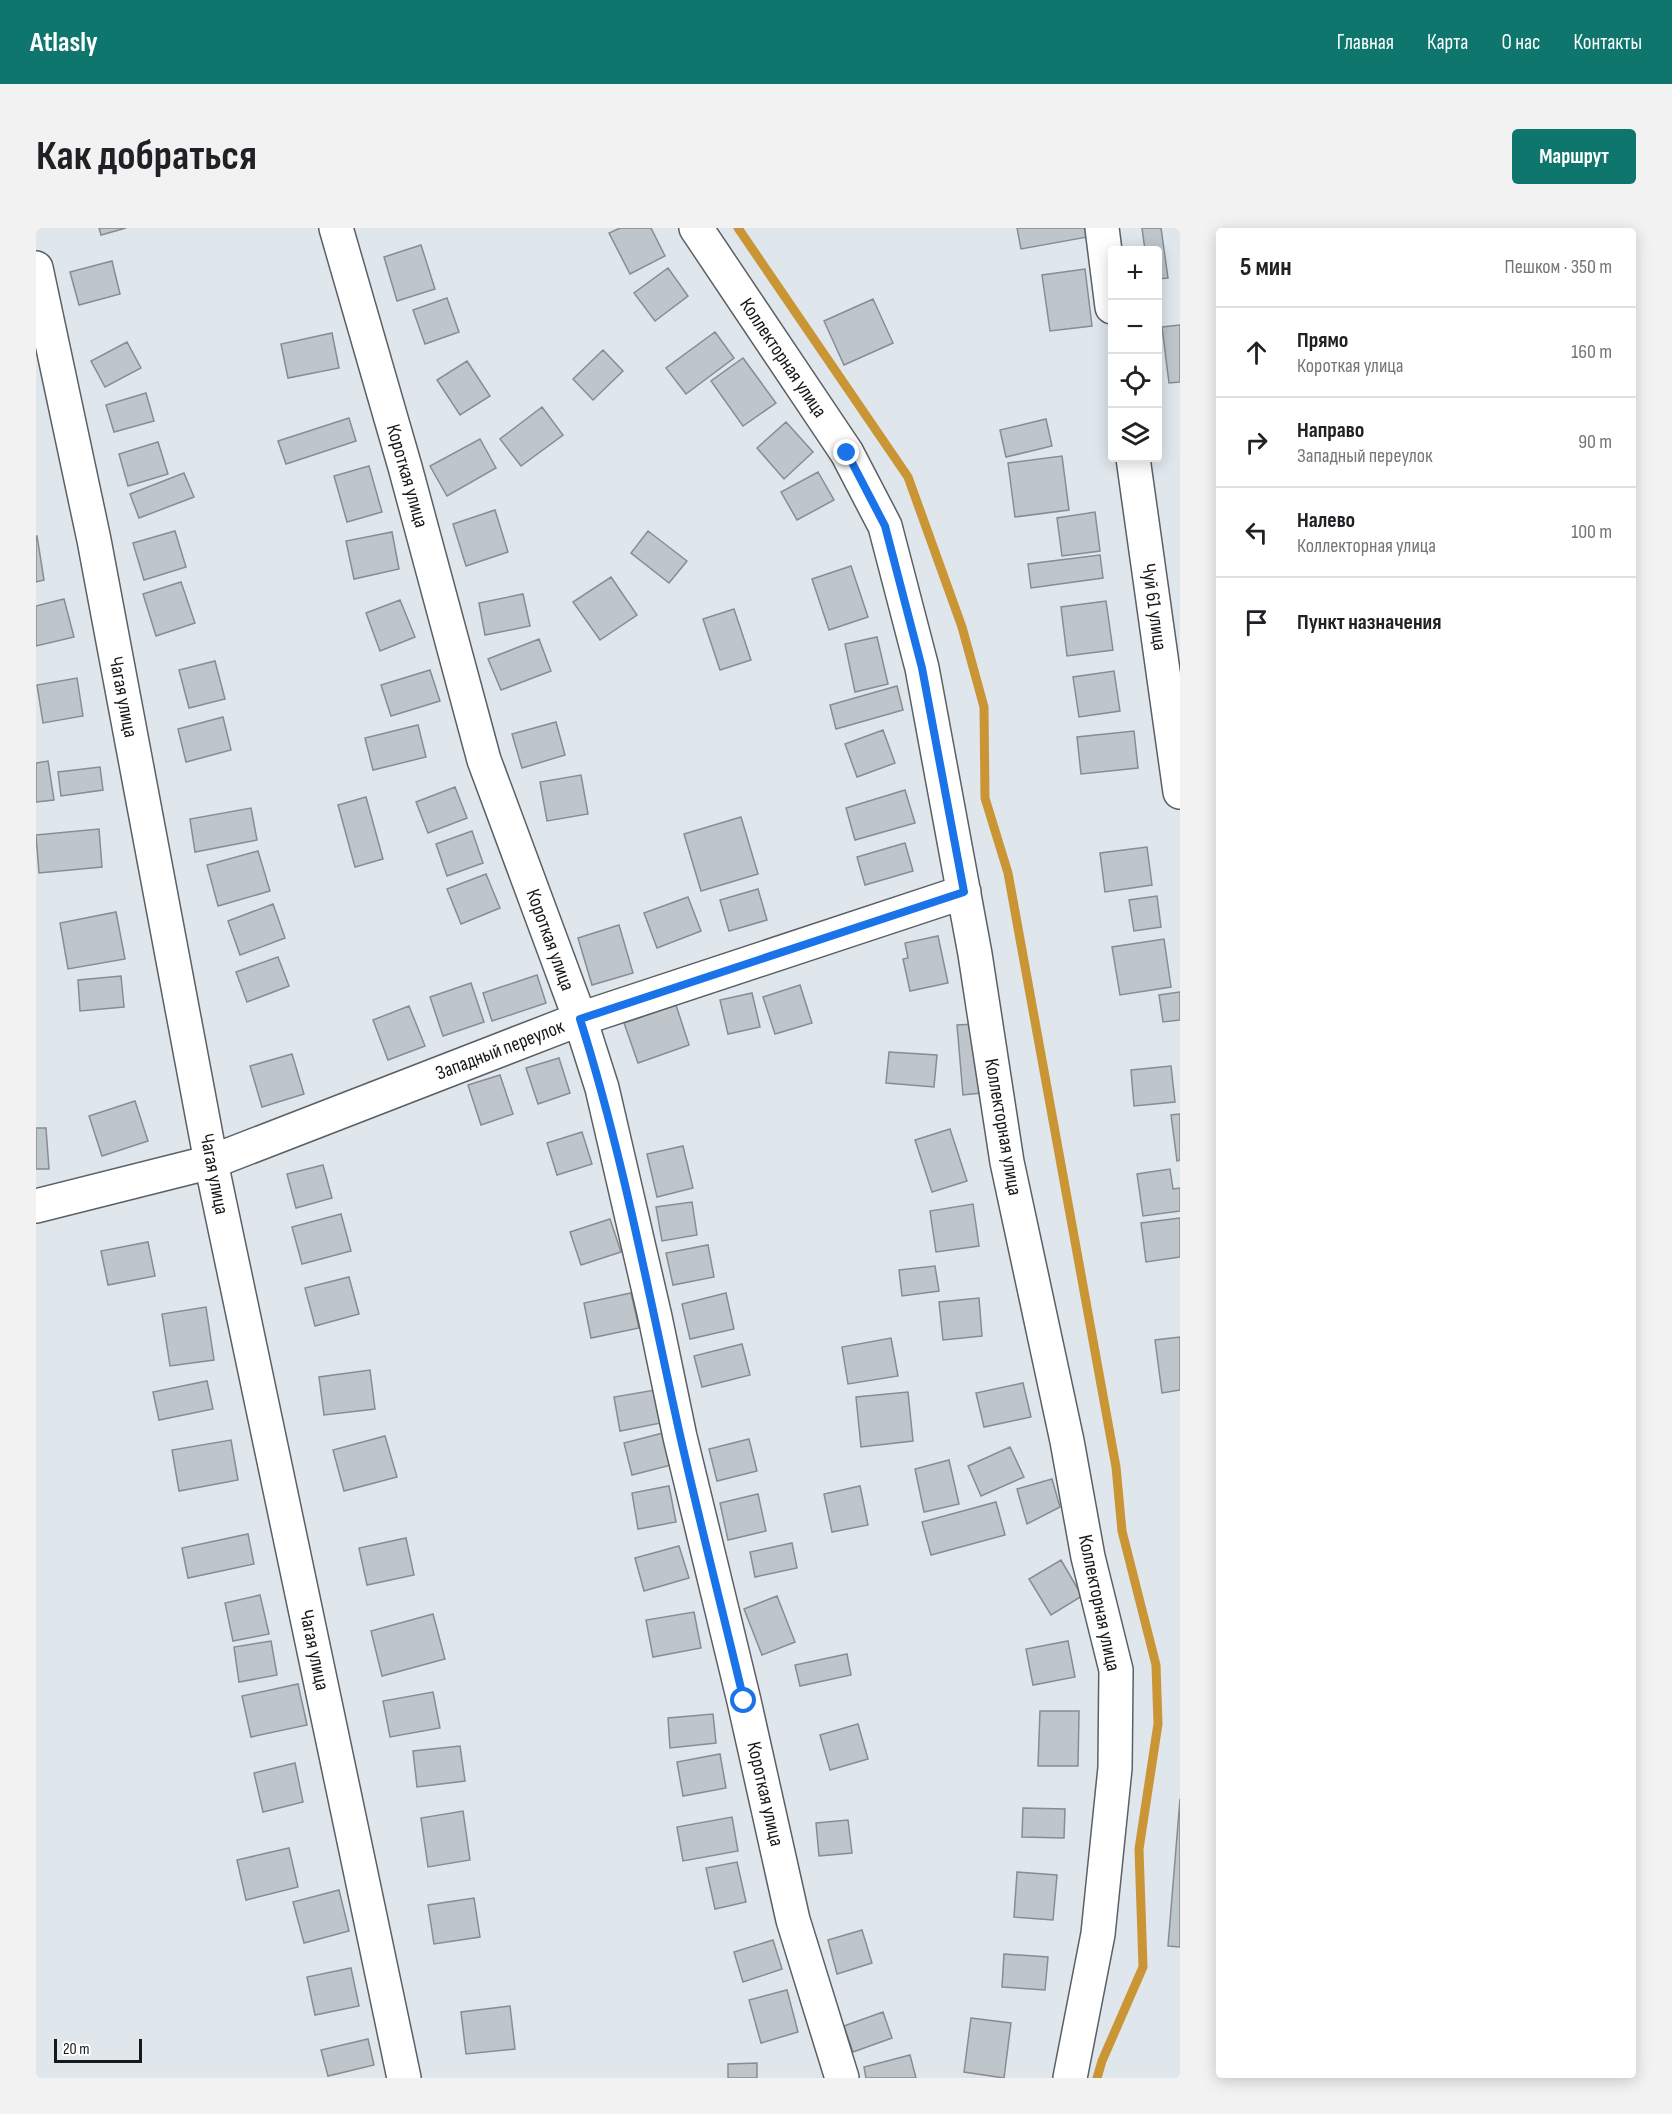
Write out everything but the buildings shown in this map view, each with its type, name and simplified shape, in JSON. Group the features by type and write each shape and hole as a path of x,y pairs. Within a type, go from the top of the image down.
{"street":[{"name":"Короткая улица","path":"336,228 405,467 484,760 580,1019 602,1088 680,1437 744,1701 793,1920 842,2078"},
{"name":"Коллекторная улица","path":"696,228 847,453 885,526 922,668 964,892 1007,1162 1067,1441 1088,1557 1116,1670 1115,1768 1098,1934 1070,2078"},
{"path":"1102,228 1112,300"},
{"name":"Чагая улица","path":"36,268 94,540 211,1162 404,2078"},
{"name":"Чуй 61 улица","path":"1134,462 1180,792"},
{"name":"Западный переулок","path":"36,1206 211,1162 580,1019 964,892"}],"waterway":[{"path":"738,228 908,477 962,627 984,707 985,798 1008,873 1116,1467 1122,1531 1156,1665 1158,1724 1139,1849 1143,1967 1102,2061 1097,2078"}],"route":[{"path":"744,1701 680,1437 602,1088 580,1019 964,892 922,668 885,526 847,453"}]}
